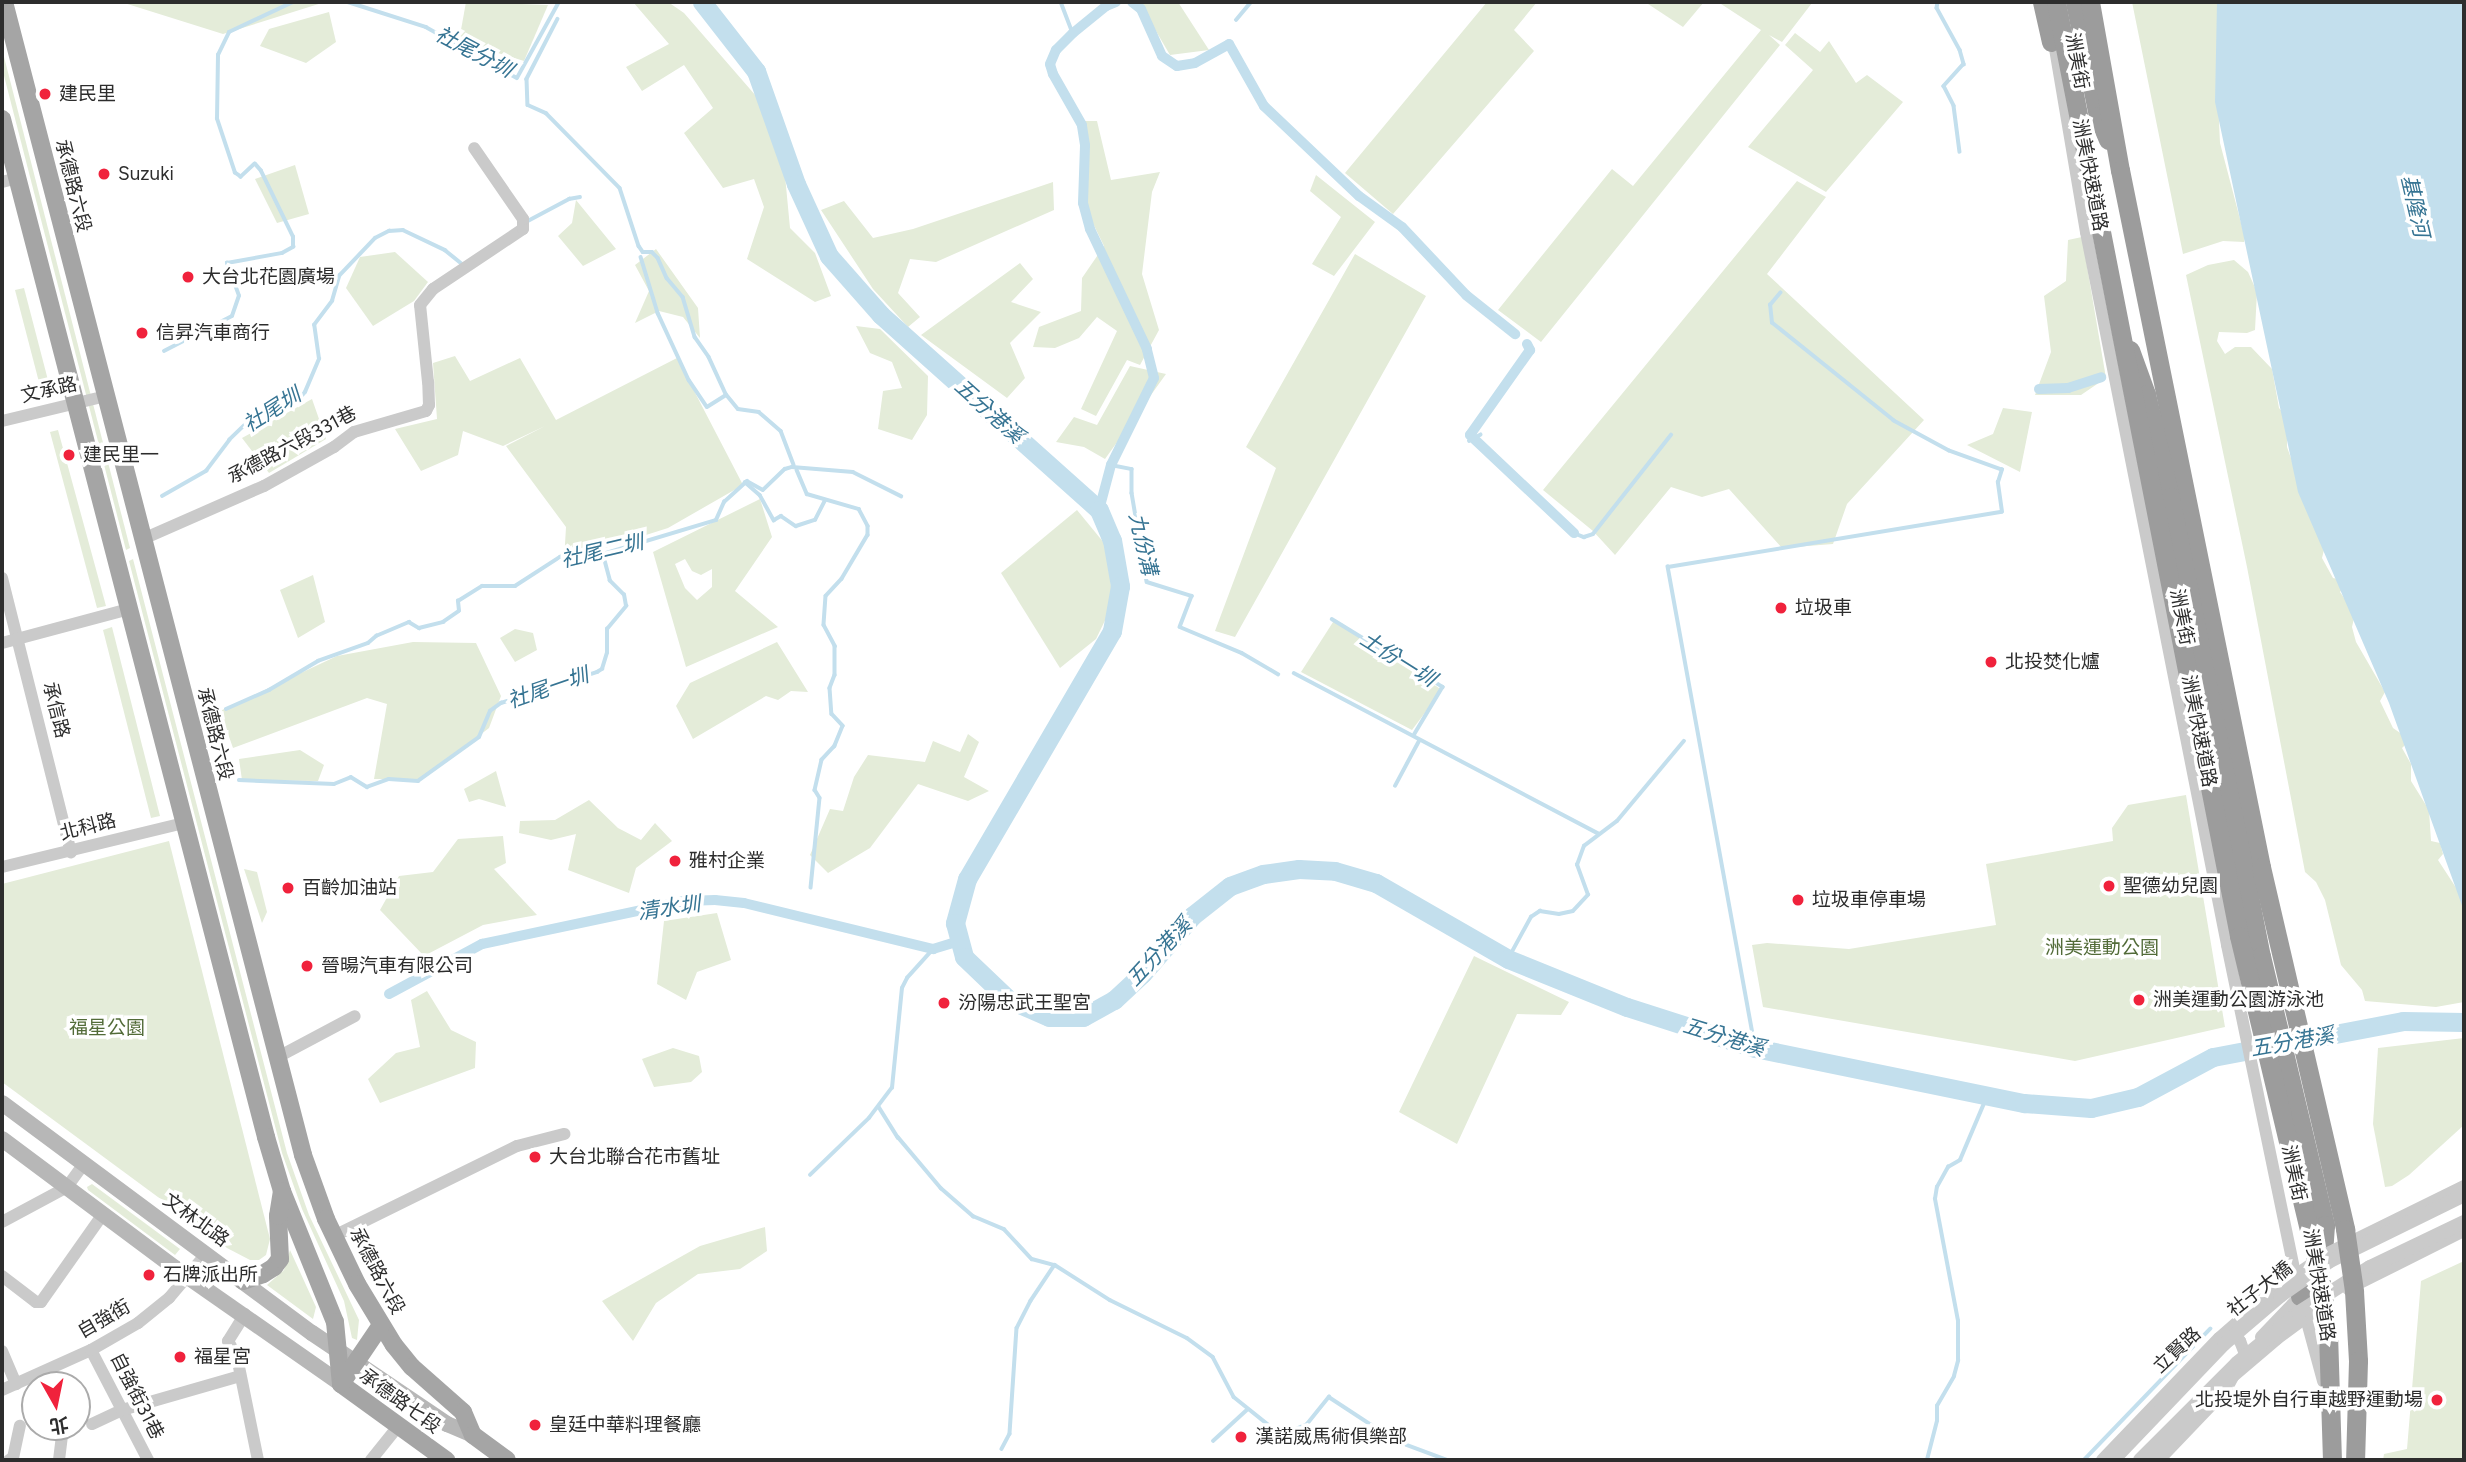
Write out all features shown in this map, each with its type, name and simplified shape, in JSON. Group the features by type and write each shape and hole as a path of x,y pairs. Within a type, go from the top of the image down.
{"highway":[{"path":"2045,2 2064,101 2089,168"},
{"name":"洲美快速道路","path":"2056,2 2239,936 2320,1275 2328,1333 2332,1460"},
{"path":"2076,2 2098,116 2120,170"},
{"name":"洲美快速道路","path":"2090,2 2156,351 2283,969 2345,1229 2354,1291 2358,1361 2355,1460"},
{"path":"2117,312 2146,394 2170,496 2261,956 2319,1194 2321,1228 2316,1252 2299,1288"},
{"path":"2156,351 2170,496"}],"main road":[{"name":"承德路六段","path":"4,2 303,1155 334,1236 381,1325 412,1367 463,1412 473,1436"},
{"path":"2,120 9,180 76,403 282,1191 278,1216 280,1259 263,1274 243,1281"},
{"name":"文林北路","path":"2,1104 356,1362 447,1423 473,1436"},
{"path":"2,1139 341,1384 381,1325"},
{"name":"承德路七段","path":"282,1191 335,1322 341,1384 446,1460"},
{"path":"473,1436 507,1460"}],"street":[{"name":"洲美街","path":"2045,2 2086,232 2253,1072 2299,1288 2323,1382"},
{"name":"承德路六段331巷","path":"143,539 264,486 324,453 354,432 426,411 429,405 428,382 420,304 433,289 523,229 523,219 474,148"},
{"name":"文承路","path":"2,421 106,396"},
{"name":"承信路","path":"2,578 71,852"},
{"path":"2,643 129,609"},
{"name":"北科路","path":"2,867 184,822"},
{"path":"276,1058 355,1016"},
{"path":"334,1236 517,1146 564,1134"},
{"path":"2,1222 67,1187 84,1164"},
{"path":"2102,1460 2219,1338 2275,1289 2326,1254 2464,1186"},
{"name":"社子大橋","path":"2113,1460 2224,1344 2280,1296 2330,1261 2464,1195"},
{"path":"2,1276 36,1302 41,1302 103,1214"},
{"path":"2140,1460 2228,1371 2298,1313 2370,1267 2464,1222"},
{"path":"2150,1460 2233,1376 2301,1320 2363,1280 2464,1231"},
{"name":"自強街","path":"2,1390 91,1350 138,1323 169,1298 206,1254"},
{"path":"2159,1460 2226,1390 2245,1354 2299,1288"},
{"name":"立賢路","path":"2094,1460 2198,1353 2228,1331 2299,1288"},
{"path":"245,1314 228,1341 237,1357 258,1460"},
{"path":"2228,1331 2240,1341 2245,1354"},
{"name":"自強街31巷","path":"91,1350 148,1460"},
{"path":"2,1351 16,1384"},
{"path":"92,1424 122,1410 240,1376"},
{"path":"2323,1382 2325,1460"},
{"path":"2323,1382 2336,1430 2339,1460"},
{"path":"371,1460 399,1425"},
{"path":"9,1460 13,1458 19,1426"},
{"path":"59,1460 61,1441"}],"green space":[{"path":"121,2 325,2 223,34"},
{"path":"466,2 548,5 524,61 459,41"},
{"path":"633,2 668,2 684,13 756,96 784,165 790,228 815,253 831,296 815,302 747,259 764,207 754,179 723,188 684,133 713,108 684,65 642,91 626,67 669,44"},
{"path":"1139,2 1178,2 1209,50 1170,55"},
{"path":"1487,2 1537,2 1514,30 1534,51 1393,214 1345,173"},
{"path":"1645,2 1704,2 1683,27"},
{"path":"1718,2 1812,3 1782,42 1769,35 1780,45 1541,342 1498,310 1612,169 1633,186 1761,30"},
{"path":"2132,2 2221,2 2218,100 2220,143 2244,242 2223,241 2183,254"},
{"path":"329,12 336,42 306,63 260,46 269,29"},
{"path":"1795,33 1820,52 1829,41 1856,83 1867,75 1903,102 1826,192 1748,147 1813,70 1785,45"},
{"path":"2,49 130,548 126,550 2,68"},
{"path":"1085,121 1097,121 1111,180 1160,172 1152,192 1142,274 1159,330 1140,365 1127,360 1096,416 1081,409 1117,331 1097,317 1079,338 1055,348 1033,347 1039,327 1081,311 1082,278 1104,246 1088,213"},
{"path":"295,165 309,214 277,223 255,179"},
{"path":"1316,175 1375,222 1334,276 1312,264 1341,217 1310,191"},
{"path":"1797,181 1826,197 1767,274 1924,420 1847,504 1833,544 1782,548 1729,489 1702,497 1671,487 1615,555 1593,531 1543,490"},
{"path":"1053,182 1054,210 936,262 910,259 898,293 920,317 908,327 873,289 821,210 844,201 873,238 913,229"},
{"path":"576,200 616,249 583,266 558,236 572,223"},
{"path":"2082,237 2106,378 2081,395 2035,395 2051,352 2044,296 2066,281 2068,240"},
{"path":"656,249 698,308 700,338 683,317 659,311 635,323 649,291 635,265"},
{"path":"395,252 428,282 414,301 373,326 346,288 360,257"},
{"path":"1355,254 1426,296 1235,637 1215,631 1276,468 1246,447"},
{"path":"2234,260 2248,272 2257,292 2255,330 2247,333 2219,332 2217,341 2225,354 2235,347 2251,347 2272,369 2279,408 2287,417 2287,447 2324,550 2322,558 2333,578 2342,580 2345,586 2340,592 2355,614 2352,627 2356,642 2385,692 2380,701 2393,728 2406,737 2407,743 2402,748 2411,764 2411,781 2429,810 2431,841 2440,843 2443,854 2438,860 2464,900 2464,1002 2436,1007 2365,1001 2362,990 2341,965 2325,900 2316,882 2305,872 2247,567 2186,275 2208,265"},
{"path":"1020,263 1033,279 1011,302 1041,312 1010,343 1025,378 1007,398 921,335"},
{"path":"24,288 49,384 40,386 15,290"},
{"path":"856,326 880,329 928,376 927,415 912,440 878,429 883,391 902,388 892,362 870,353"},
{"path":"455,356 470,381 520,358 556,420 677,358 743,485 668,528 564,561 566,527 506,446 545,426 503,446 463,431 458,455 421,471 395,429 437,419 433,363"},
{"path":"1130,366 1166,374 1105,459 1084,447 1056,442 1074,417 1097,425"},
{"path":"312,399 326,439 269,473 242,438"},
{"path":"2003,408 2032,412 2020,472 1967,445 1993,434"},
{"path":"58,430 106,606 97,608 50,432"},
{"path":"760,499 772,537 735,591 778,627 686,667 653,552","holes":["685,559 692,571 701,575 712,569 712,587 697,600 685,588 675,564"]},
{"path":"1077,510 1109,549 1112,606 1096,639 1060,668 1001,573"},
{"path":"133,559 287,1153 309,1215 359,1320 357,1340 352,1338 344,1301 302,1209 282,1153 129,561"},
{"path":"313,575 325,622 298,638 280,590"},
{"path":"1335,619 1442,690 1412,730 1301,672"},
{"path":"112,627 160,816 151,818 103,630"},
{"path":"515,629 533,633 537,650 515,662 500,638"},
{"path":"413,642 476,643 501,696 489,728 423,779 374,779 387,704 367,698 233,748 220,711 337,656"},
{"path":"777,642 808,692 791,691 778,700 766,696 693,739 676,706 690,683"},
{"path":"968,734 979,742 964,777 989,791 968,801 918,784 870,848 828,873 810,855 830,809 843,811 854,777 868,755 925,762 933,741 960,752"},
{"path":"300,750 324,765 318,781 242,780 239,759"},
{"path":"496,771 506,807 479,799 469,802 464,789"},
{"name":"洲美運動公園","path":"2186,795 2225,1027 2075,1061 1763,1007 1752,945 1767,943 1849,949 1996,925 1986,864 2113,841 2112,828 2128,805"},
{"path":"589,800 618,828 641,840 655,823 672,841 636,868 629,893 568,870 576,834 551,840 519,833 520,821 555,820"},
{"path":"503,836 506,863 494,869 537,915 483,925 424,956 380,910 399,876 433,872 458,839"},
{"name":"福星公園","path":"169,841 270,1239 266,1255 259,1260 250,1260 227,1248 2,1082 2,884"},
{"path":"244,869 257,872 267,912 262,923"},
{"path":"717,913 731,960 697,972 686,1000 657,984 664,921"},
{"path":"1474,956 1569,1002 1561,1015 1517,1014 1457,1144 1399,1112"},
{"path":"427,991 451,1030 476,1042 475,1068 380,1103 368,1079 396,1053 420,1047 411,1000"},
{"path":"2464,1038 2464,1125 2409,1175 2392,1186 2385,1187 2373,1124 2378,1048"},
{"path":"673,1048 699,1056 702,1072 691,1082 654,1087 642,1059"},
{"path":"92,1184 180,1249 175,1255 88,1190 87,1187"},
{"path":"765,1227 767,1251 740,1269 698,1274 656,1303 633,1341 602,1301 700,1246"},
{"path":"290,1250 316,1307 313,1319 267,1285 284,1270"},
{"name":"北投堤外自行車越野運動場","path":"2464,1261 2464,1460 2383,1460 2384,1454 2407,1449 2421,1281"}],"water":[{"name":"基隆河","path":"2217,2 2464,2 2464,911 2389,703 2298,492 2215,102"}],"waterway":[{"path":"164,351 232,316 239,296 227,263 282,253 293,247 293,237 261,171 255,164 241,177 235,173 217,119 218,55 229,32 293,2"},
{"name":"社尾分圳","path":"348,2 426,27 517,78 559,2"},
{"name":"五分港溪","path":"702,2 756,71 796,184 829,256 881,315 1099,510 1112,540 1120,586 1112,631 967,879 955,923 964,957 1008,999 1049,1017 1083,1017 1114,1000 1142,974 1192,916 1230,886 1263,874 1299,869 1335,871 1376,883 1508,959 1627,1007 1755,1048 2024,1103 2091,1108 2138,1097 2213,1057 2403,1021 2464,1022"},
{"path":"1061,2 1073,33"},
{"path":"1099,510 1111,465 1154,378 1147,349 1090,229 1083,203 1085,145 1082,125 1050,64 1056,50 1073,33 1106,6 1116,2"},
{"path":"1132,2 1141,9 1162,56 1177,66 1195,63 1229,44 1264,106 1359,196 1402,227 1466,295 1515,334"},
{"path":"1236,20 1251,2"},
{"path":"1938,2 1937,8 1960,50 1964,64 1944,86 1954,106 1960,152"},
{"path":"558,19 527,79 528,105 546,113 620,188 639,246 643,252 652,252 658,258 667,278 683,297 695,337 709,357 726,394 738,409 759,412 781,431 794,465"},
{"name":"社尾圳","path":"526,222 569,199 580,197"},
{"name":"社尾圳","path":"162,496 206,471 229,440 249,421 274,406 299,399 305,392 319,359 314,325 332,301 339,276 375,238 389,231 403,230 445,250 461,263"},
{"path":"641,257 658,313 689,380 707,407 726,395"},
{"path":"1755,1048 1668,567 2002,512 1998,482 2002,470 1949,451 1894,421 1772,323 1770,305 1780,293"},
{"name":"九份溝","path":"1527,344 1530,350 1470,435 1574,533"},
{"path":"2039,389 2068,388 2101,377"},
{"name":"九份溝","path":"1469,441 1480,435"},
{"path":"1574,533 1584,537 1593,534 1671,435"},
{"name":"九份溝","path":"1111,465 1132,469 1132,493 1147,582 1192,596 1180,627 1242,653 1278,674"},
{"name":"社尾二圳","path":"226,709 269,690 318,661 368,643 376,636 409,622 419,628 443,622 459,611 458,601 482,586 515,586 560,557 590,550 603,554 716,520 724,502 747,481 763,490 785,469 792,467 853,472 901,496"},
{"path":"797,470 807,494 859,509 868,526 868,535 842,579 826,596 824,625 835,646 835,675 830,688 832,714 843,726 835,746 822,760 815,790 820,798 811,888"},
{"path":"745,482 760,495 774,520 781,516 796,526 815,520 825,500"},
{"name":"社尾一圳","path":"239,780 334,784 351,777 367,787 389,779 418,781 479,737 490,711 501,703 602,669 607,653 607,629 626,606 624,595 610,581 603,554"},
{"name":"土份一圳","path":"1332,619 1443,687 1415,734"},
{"path":"1294,673 1598,833"},
{"path":"1395,786 1419,741"},
{"path":"1508,959 1531,917 1540,911 1559,914 1573,911 1588,895 1577,865 1584,846 1617,821 1684,741"},
{"name":"清水圳","path":"389,994 482,944 685,901 744,903 933,949 959,941"},
{"path":"810,1175 869,1118 892,1088 902,988 907,978 933,949"},
{"path":"1927,1460 1937,1421 1937,1406 1954,1376 1958,1361 1958,1321 1935,1199 1937,1187 1948,1167 1960,1160 1988,1094"},
{"path":"879,1107 898,1137 941,1188 973,1216 1004,1229 1032,1259 1055,1265 1017,1328 1010,1434 1002,1449"},
{"path":"1055,1265 1110,1300 1187,1338 1213,1357 1234,1397 1275,1430 1284,1434 1307,1424 1329,1397 1396,1441 1447,1460"},
{"path":"2084,1460 2210,1329"},
{"path":"1213,1441 1247,1410"}],"place":[{"name":"建民里","path":"45,94"},
{"name":"Suzuki","path":"104,174"},
{"name":"大台北花園廣場","path":"188,277"},
{"name":"信昇汽車商行","path":"142,333"},
{"name":"建民里一","path":"69,455"},
{"name":"垃圾車","path":"1781,608"},
{"name":"北投焚化爐","path":"1991,662"},
{"name":"雅村企業","path":"675,861"},
{"name":"聖德幼兒園","path":"2109,886"},
{"name":"百齡加油站","path":"288,888"},
{"name":"垃圾車停車場","path":"1798,900"},
{"name":"晉暘汽車有限公司","path":"307,966"},
{"name":"洲美運動公園游泳池","path":"2139,1000"},
{"name":"汾陽忠武王聖宮","path":"944,1003"},
{"name":"大台北聯合花市舊址","path":"535,1157"},
{"name":"石牌派出所","path":"149,1275"},
{"name":"福星宮","path":"180,1357"},
{"name":"北投堤外自行車越野運動場","path":"2437,1400"},
{"name":"皇廷中華料理餐廳","path":"535,1425"},
{"name":"漢諾威馬術俱樂部","path":"1241,1437"}]}
